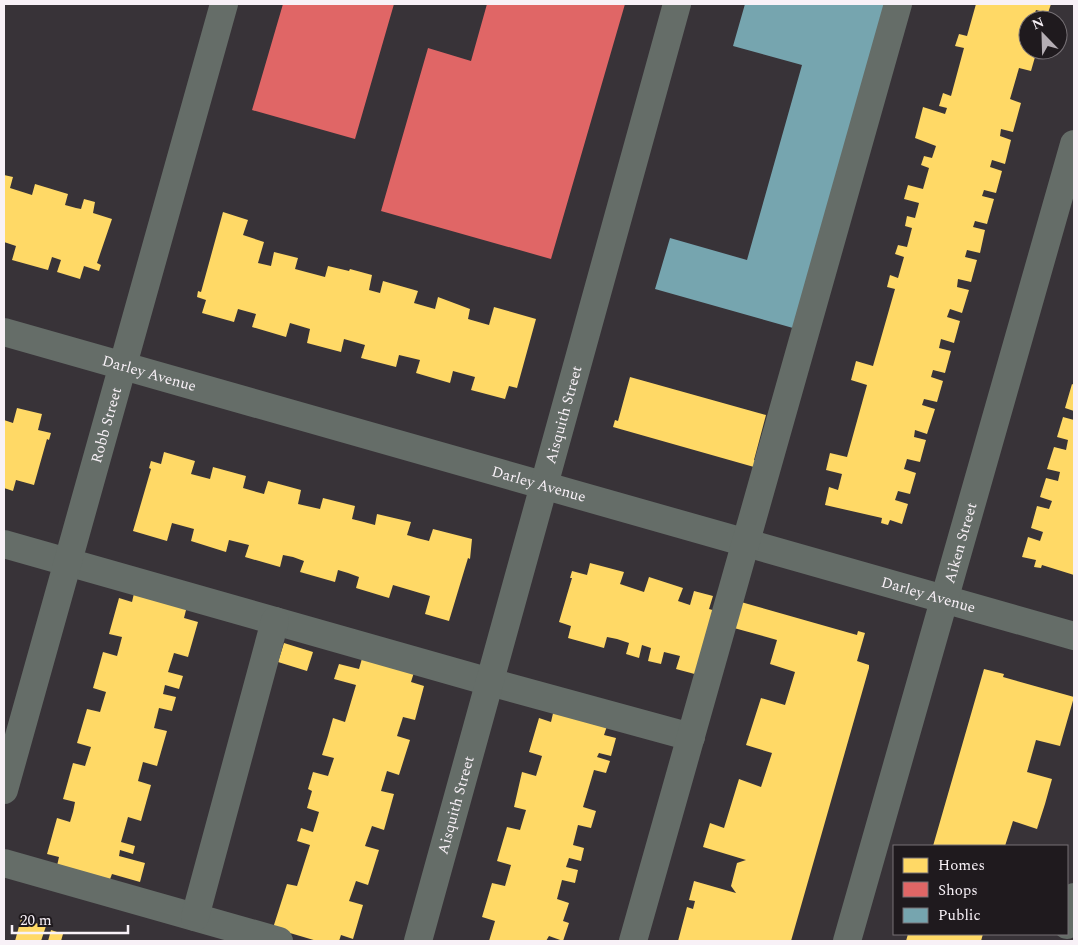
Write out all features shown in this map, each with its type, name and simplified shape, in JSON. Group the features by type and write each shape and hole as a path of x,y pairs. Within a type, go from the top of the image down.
{"street":[{"name":"Robb Street","path":"4,790 224,4"},
{"name":"Aisquith Street","path":"418,941 677,4"},
{"path":"633,941 898,4"},
{"name":"Aiken Street","path":"847,941 1074,144"},
{"name":"Darley Avenue","path":"4,332 1074,636"},
{"path":"4,544 691,737"},
{"path":"195,917 275,621"},
{"path":"4,863 279,941"},
{"path":"1068,921 1074,897"}],"building: Homes":[{"path":"976,4 1051,4 1049,10 1018,10 1018,60 1034,60 1031,71 1019,68 1010,99 1021,103 1013,132 1001,129 1000,136 1011,140 1005,164 992,160 990,167 1002,171 996,193 984,190 982,196 994,199 987,224 975,221 973,227 985,230 980,253 967,250 965,257 977,260 971,282 958,279 957,287 969,290 962,313 950,309 947,317 960,321 954,343 941,339 939,348 951,351 945,373 933,370 931,377 943,381 937,402 924,399 922,405 935,409 927,434 915,430 914,437 926,440 920,462 907,459 904,469 916,473 910,494 898,491 895,500 908,504 902,524 890,520 888,525 881,523 882,518 825,505 829,487 838,490 842,474 826,470 830,453 847,457 867,385 851,380 856,361 873,366 895,289 887,287 890,275 898,278 904,257 895,254 898,245 907,247 912,228 905,226 907,216 915,218 919,203 904,199 908,185 923,189 929,168 921,165 924,156 932,158 936,146 915,138 923,107 945,114 947,108 939,106 943,93 951,96 964,48 955,46 959,34 967,36"},
{"path":"4,175 13,177 10,188 32,195 35,184 68,194 65,205 81,209 84,199 95,202 93,213 112,219 97,263 101,265 99,271 84,266 80,279 57,272 61,260 52,257 48,270 12,260 16,246 4,242"},
{"path":"223,212 248,220 243,235 264,242 258,263 271,266 274,252 298,258 295,269 325,277 328,266 349,271 350,269 372,275 369,290 380,293 383,281 418,291 414,303 435,309 438,297 470,309 468,319 489,325 494,307 536,319 517,388 509,386 505,399 471,390 475,377 453,371 450,383 416,373 420,360 399,355 396,367 361,358 365,345 344,339 341,352 307,343 310,329 290,323 286,337 252,327 256,314 238,309 234,322 202,313 206,300 197,297 198,291 201,292"},
{"path":"630,377 766,415 754,460 756,461 754,467 613,427 615,420 618,421"},
{"path":"1072,384 1074,385 1074,411 1065,408"},
{"path":"17,408 42,414 38,430 51,433 49,440 47,439 34,485 16,480 13,491 4,488 4,420 13,423"},
{"path":"1063,417 1074,420 1074,575 1042,565 1041,568 1034,567 1036,560 1022,557 1028,537 1040,541 1043,532 1031,528 1037,506 1049,509 1052,501 1040,497 1046,478 1058,481 1060,472 1047,469 1054,447 1066,450 1068,440 1057,437"},
{"path":"164,452 195,461 191,474 210,479 213,467 246,476 243,488 264,494 268,481 301,490 298,504 320,509 323,498 355,506 352,519 375,525 377,514 411,522 407,535 417,538 429,541 433,529 472,539 470,559 468,558 449,621 425,614 430,596 393,585 389,598 356,588 359,577 338,570 335,582 300,572 304,561 293,557 283,555 280,567 245,557 249,545 229,540 226,552 191,541 194,529 172,523 167,541 133,531 151,469 149,468 151,461 161,464"},
{"path":"590,563 624,572 620,584 644,592 649,577 683,588 678,601 690,605 694,591 713,596 709,609 723,613 702,676 676,669 680,656 664,652 661,664 648,661 651,648 642,645 639,658 626,654 629,643 617,639 607,637 604,648 568,638 571,626 559,622 572,578 570,578 572,571 587,575"},
{"path":"135,589 187,606 184,618 198,622 188,657 174,653 168,672 183,676 179,689 165,685 163,694 176,697 172,711 159,708 154,728 167,731 157,766 143,762 138,781 151,785 141,821 128,817 121,842 135,846 133,854 120,850 119,856 145,863 140,882 112,874 109,882 56,870 59,857 47,854 57,818 70,822 73,812 75,802 63,799 73,763 85,766 91,747 77,743 87,709 100,712 106,692 93,688 103,652 117,656 122,637 109,634 119,598 132,602"},
{"path":"741,602 857,635 858,631 865,633 857,661 869,665 869,668 791,941 678,941 687,907 693,909 695,901 689,900 694,881 736,893 731,886 737,863 746,860 703,847 710,823 724,828 739,779 761,787 772,753 746,745 761,698 785,705 795,672 770,664 777,640 734,628"},
{"path":"284,643 313,652 307,671 278,662"},
{"path":"363,655 415,669 411,682 424,686 415,720 403,717 397,736 410,740 399,775 387,771 381,791 394,794 384,830 372,826 365,846 379,850 368,885 356,881 349,901 363,905 353,939 341,935 339,941 317,941 273,928 287,884 297,886 310,845 297,841 301,828 313,832 319,812 307,808 312,791 308,789 313,772 328,776 334,758 322,755 333,718 345,722 356,685 334,679 339,664 359,669"},
{"path":"984,669 1004,674 1003,677 1074,697 1060,746 1036,740 1027,772 1052,779 1037,829 1013,821 1005,845 933,845"},
{"path":"554,709 607,726 604,735 616,738 611,756 599,753 597,757 610,761 606,773 594,770 583,807 596,811 591,828 578,825 573,845 584,848 581,861 569,858 566,867 578,870 575,883 562,880 557,899 569,903 563,921 569,923 563,941 549,936 546,941 489,941 495,921 482,917 492,883 505,886 511,865 497,861 507,827 520,830 526,810 514,807 522,772 536,776 542,756 529,752 539,718 551,722"},
{"path":"21,919 46,926 41,941 15,941"},
{"path":"51,930 63,934 61,941 48,941"},
{"path":"908,935 983,935 981,941 906,941"}],"building: Shops":[{"path":"283,4 394,4 355,139 252,110"},
{"path":"487,4 625,4 551,259 381,211 428,48 471,61"}],"building: Public":[{"path":"745,4 886,4 793,328 655,289 670,238 747,260 802,65 733,46"}]}
